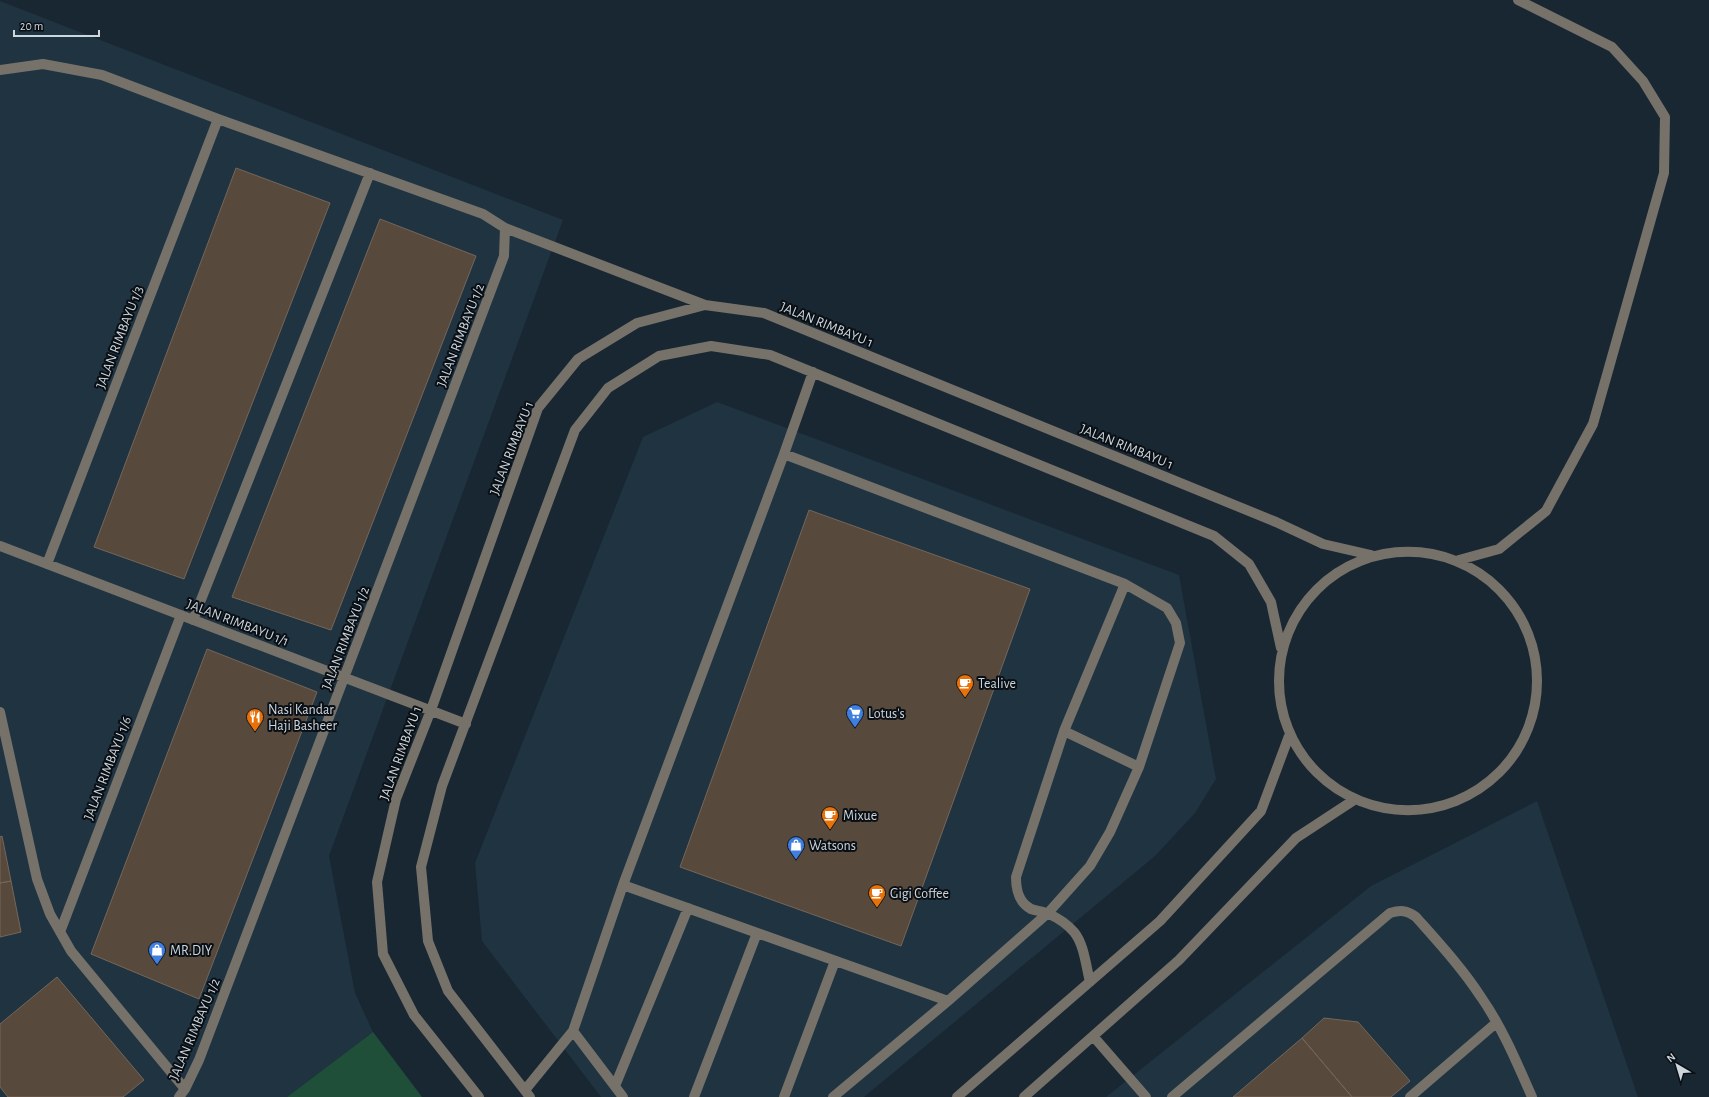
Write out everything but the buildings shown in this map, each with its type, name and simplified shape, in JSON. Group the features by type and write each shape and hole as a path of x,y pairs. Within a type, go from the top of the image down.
{"street":[{"path":"1459,560 1499,549 1546,511 1593,424 1664,173 1665,118 1643,81 1612,46 1518,0"},
{"path":"0,70 43,64 102,75 218,119 483,214 505,228 705,305"},
{"name":"JALAN RIMBAYU 1/3","path":"47,564 218,119"},
{"path":"193,620 370,173"},
{"name":"JALAN RIMBAYU 1/2","path":"182,1093 199,1060 504,256 505,228"},
{"name":"JALAN RIMBAYU 1","path":"479,1097 414,1015 383,954 377,882 396,798 430,710 538,408 578,359 617,335 637,323 705,305 764,314 1276,522 1323,544 1371,556"},
{"path":"813,372 624,885 573,1031 527,1094 448,991 428,941 420,868 442,786 575,430 608,388 659,356 711,346 770,355 813,372 1214,536 1249,564 1271,602 1281,648 1277,693 1289,736 1305,762 1327,784 1354,800 1385,809 1417,810 1448,804 1478,790 1502,769 1522,743 1534,713 1538,681 1535,650 1520,616 1496,584 1459,560 1415,550 1371,556 1331,575 1300,608 1281,648"},
{"path":"784,454 1124,584 1167,608 1176,624 1180,643 1139,767 1110,832 1090,866 1048,913 948,1001 833,1097"},
{"name":"JALAN RIMBAYU 1/1","path":"0,546 466,724"},
{"path":"1090,982 1079,940 1074,932 1062,921 1048,913 1031,909 1021,900 1016,889 1016,877 1064,731 1124,584"},
{"name":"JALAN RIMBAYU 1/6","path":"60,932 181,615"},
{"path":"0,712 37,879 50,914 71,951 182,1093"},
{"path":"1064,731 1139,767"},
{"path":"957,1097 1160,921 1261,811 1289,736"},
{"path":"1024,1097 1179,960 1296,838 1354,800"},
{"path":"624,885 948,1001"},
{"path":"615,1086 688,908"},
{"path":"1172,1097 1390,913 1397,911 1409,911 1416,917 1460,966 1482,998 1496,1023 1512,1053 1532,1097"},
{"path":"694,1097 757,933"},
{"path":"784,1097 835,961"},
{"path":"1410,1097 1496,1023"},
{"path":"573,1031 623,1097"},
{"path":"1093,1036 1146,1097"}],"shaded area":[{"path":"0,1 563,220 329,856 355,993 373,1032 287,1097 0,1097"},
{"path":"717,402 1179,575 1216,779 1195,813 1155,856 864,1097 601,1097 482,941 475,863 643,437"},
{"path":"1537,801 1638,1097 1106,1097 1371,886"}],"green space":[{"path":"373,1032 422,1097 287,1097"}],"place":[{"name":"Tealive","path":"965,698"},
{"name":"Lotus's","path":"855,728"},
{"name":"Nasi Kandar Haji Basheer","path":"255,732"},
{"name":"Mixue","path":"830,830"},
{"name":"Watsons","path":"796,860"},
{"name":"Gigi Coffee","path":"877,908"},
{"name":"MR.DIY","path":"157,965"}]}
